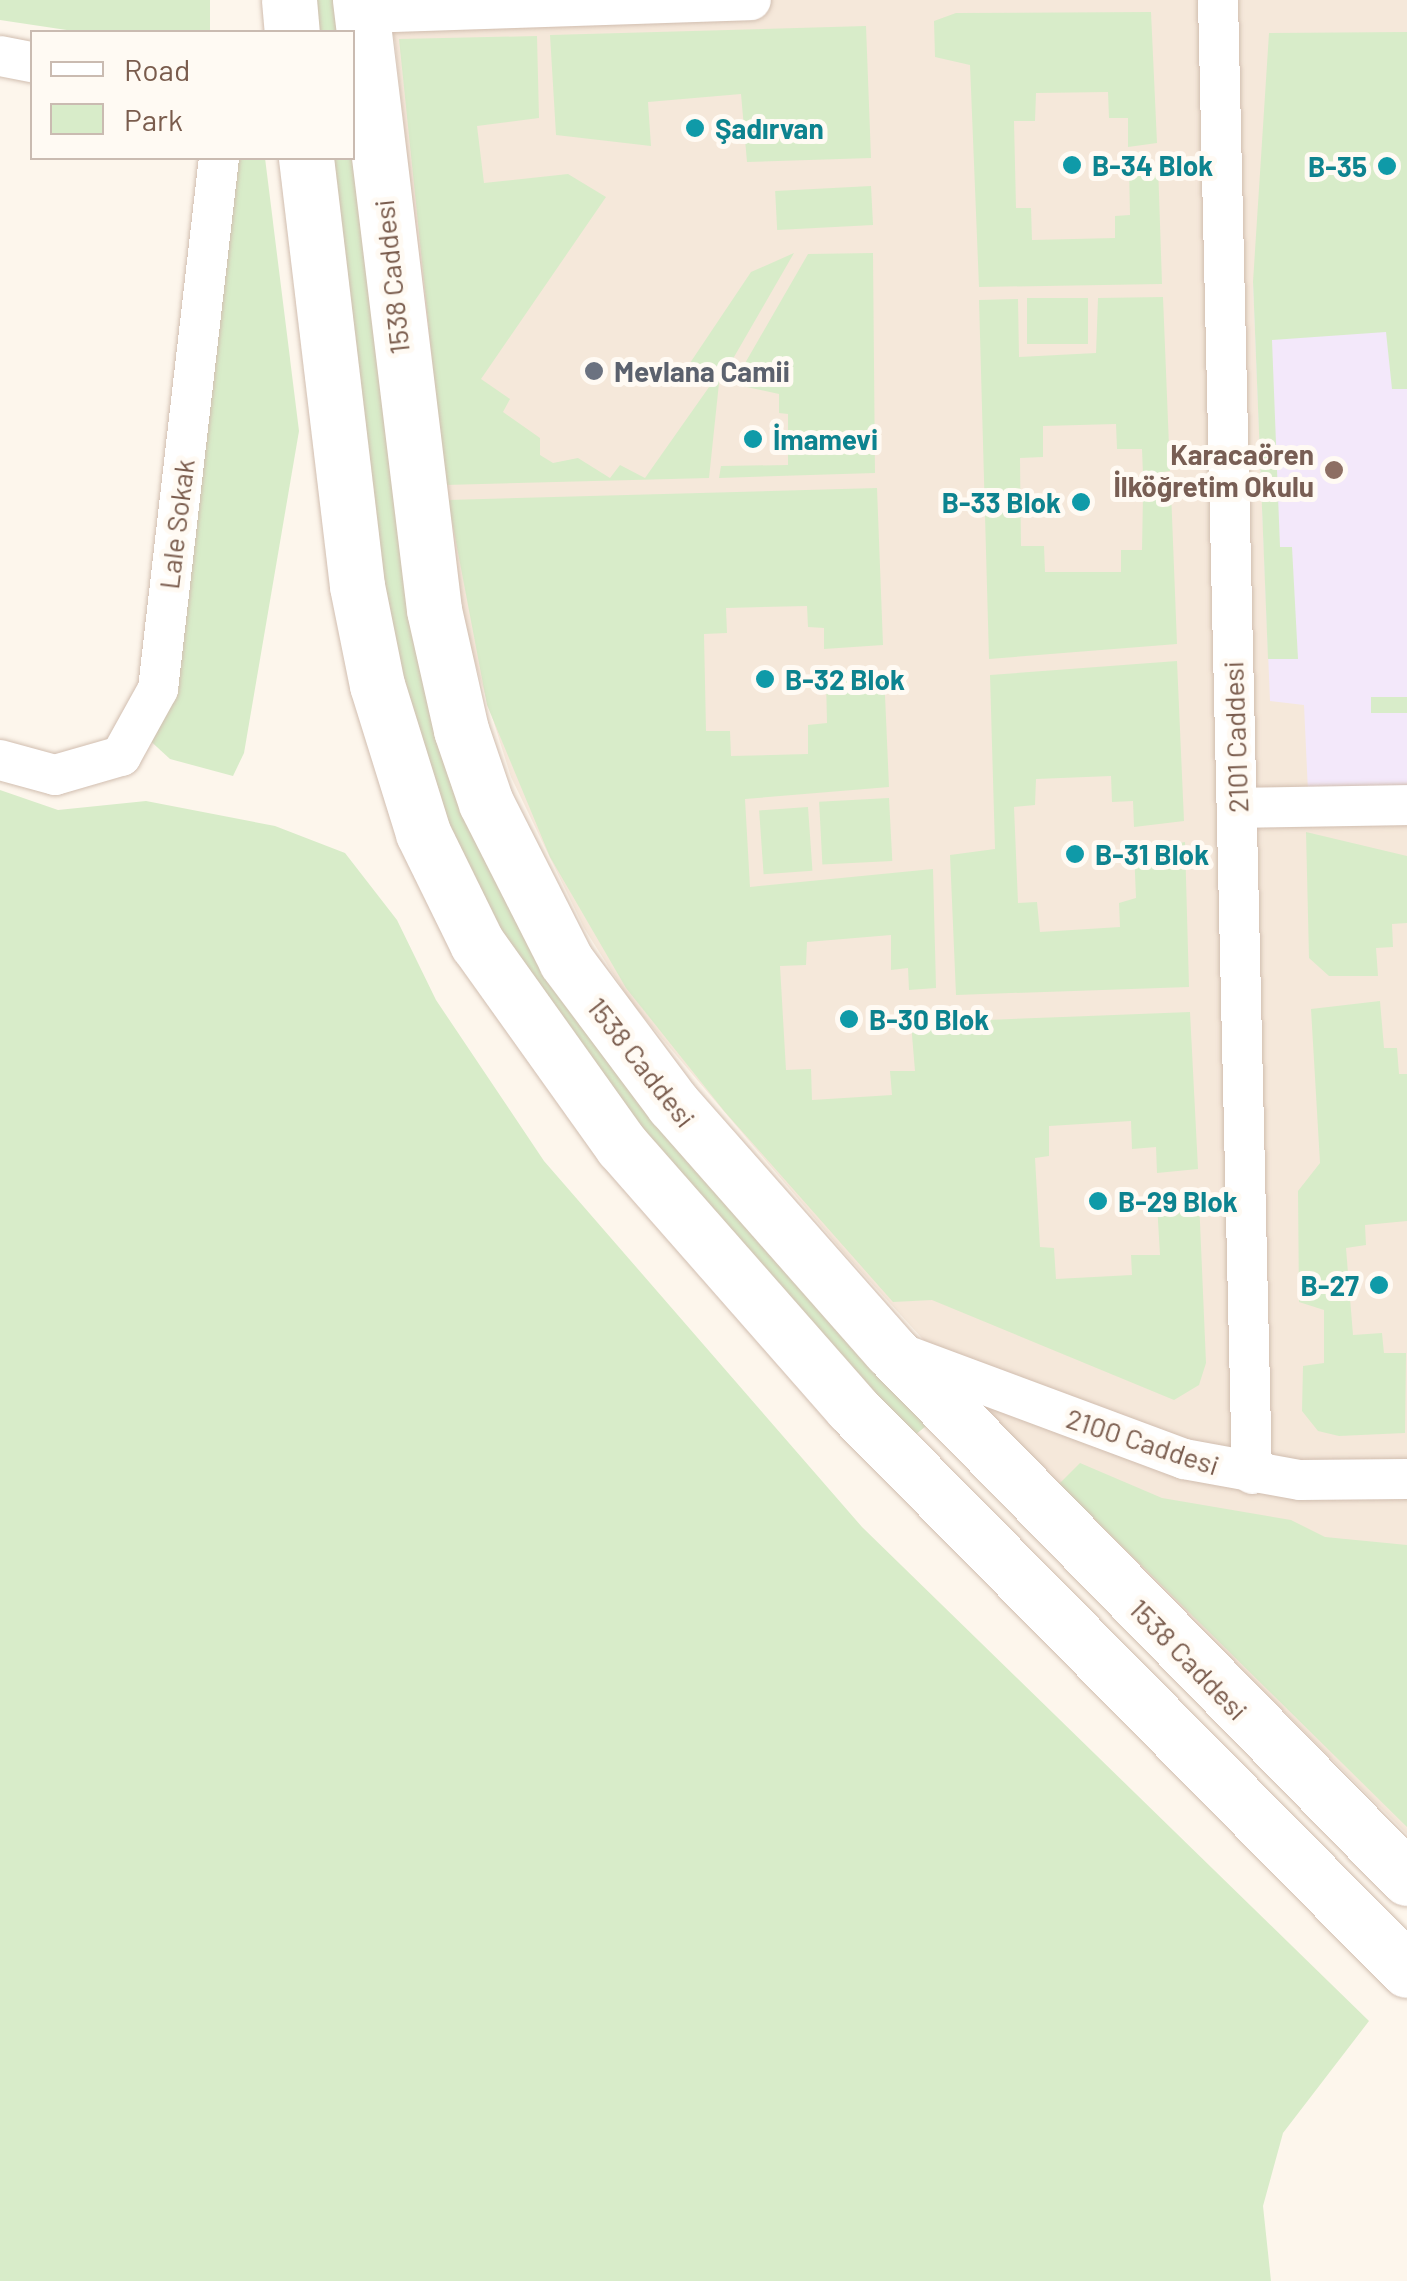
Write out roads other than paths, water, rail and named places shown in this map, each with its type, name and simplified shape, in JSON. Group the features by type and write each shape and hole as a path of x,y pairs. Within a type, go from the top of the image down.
{"main road":[{"path":"288,0 292,30"},
{"name":"1538 Caddesi","path":"361,6 431,591 461,730 486,804 540,914 610,1025 890,1350 1407,1878"},
{"path":"306,160 357,586 377,685 423,833 477,943 622,1146 862,1420 1407,1970"}],"street":[{"path":"361,6 751,0"},
{"name":"2101 Caddesi","path":"1218,0 1252,1474"},
{"path":"0,56 30,62"},
{"name":"Lale Sokak","path":"0,760 55,775 121,756 158,689 218,160"},
{"path":"1237,808 1407,805"},
{"name":"2100 Caddesi","path":"890,1350 1169,1454 1252,1474 1407,1479"}],"place":[{"name":"Şadırvan","path":"695,128"},
{"name":"B-34 Blok","path":"1072,165"},
{"name":"B-35","path":"1387,166"},
{"name":"Mevlana Camii","path":"594,371"},
{"name":"İmamevi","path":"753,439"},
{"name":"Karacaören İlköğretim Okulu","path":"1334,470"},
{"name":"B-33 Blok","path":"1081,502"},
{"name":"B-32 Blok","path":"765,679"},
{"name":"B-31 Blok","path":"1075,854"},
{"name":"B-30 Blok","path":"849,1019"},
{"name":"B-29 Blok","path":"1098,1201"},
{"name":"B-27","path":"1379,1285"}]}
